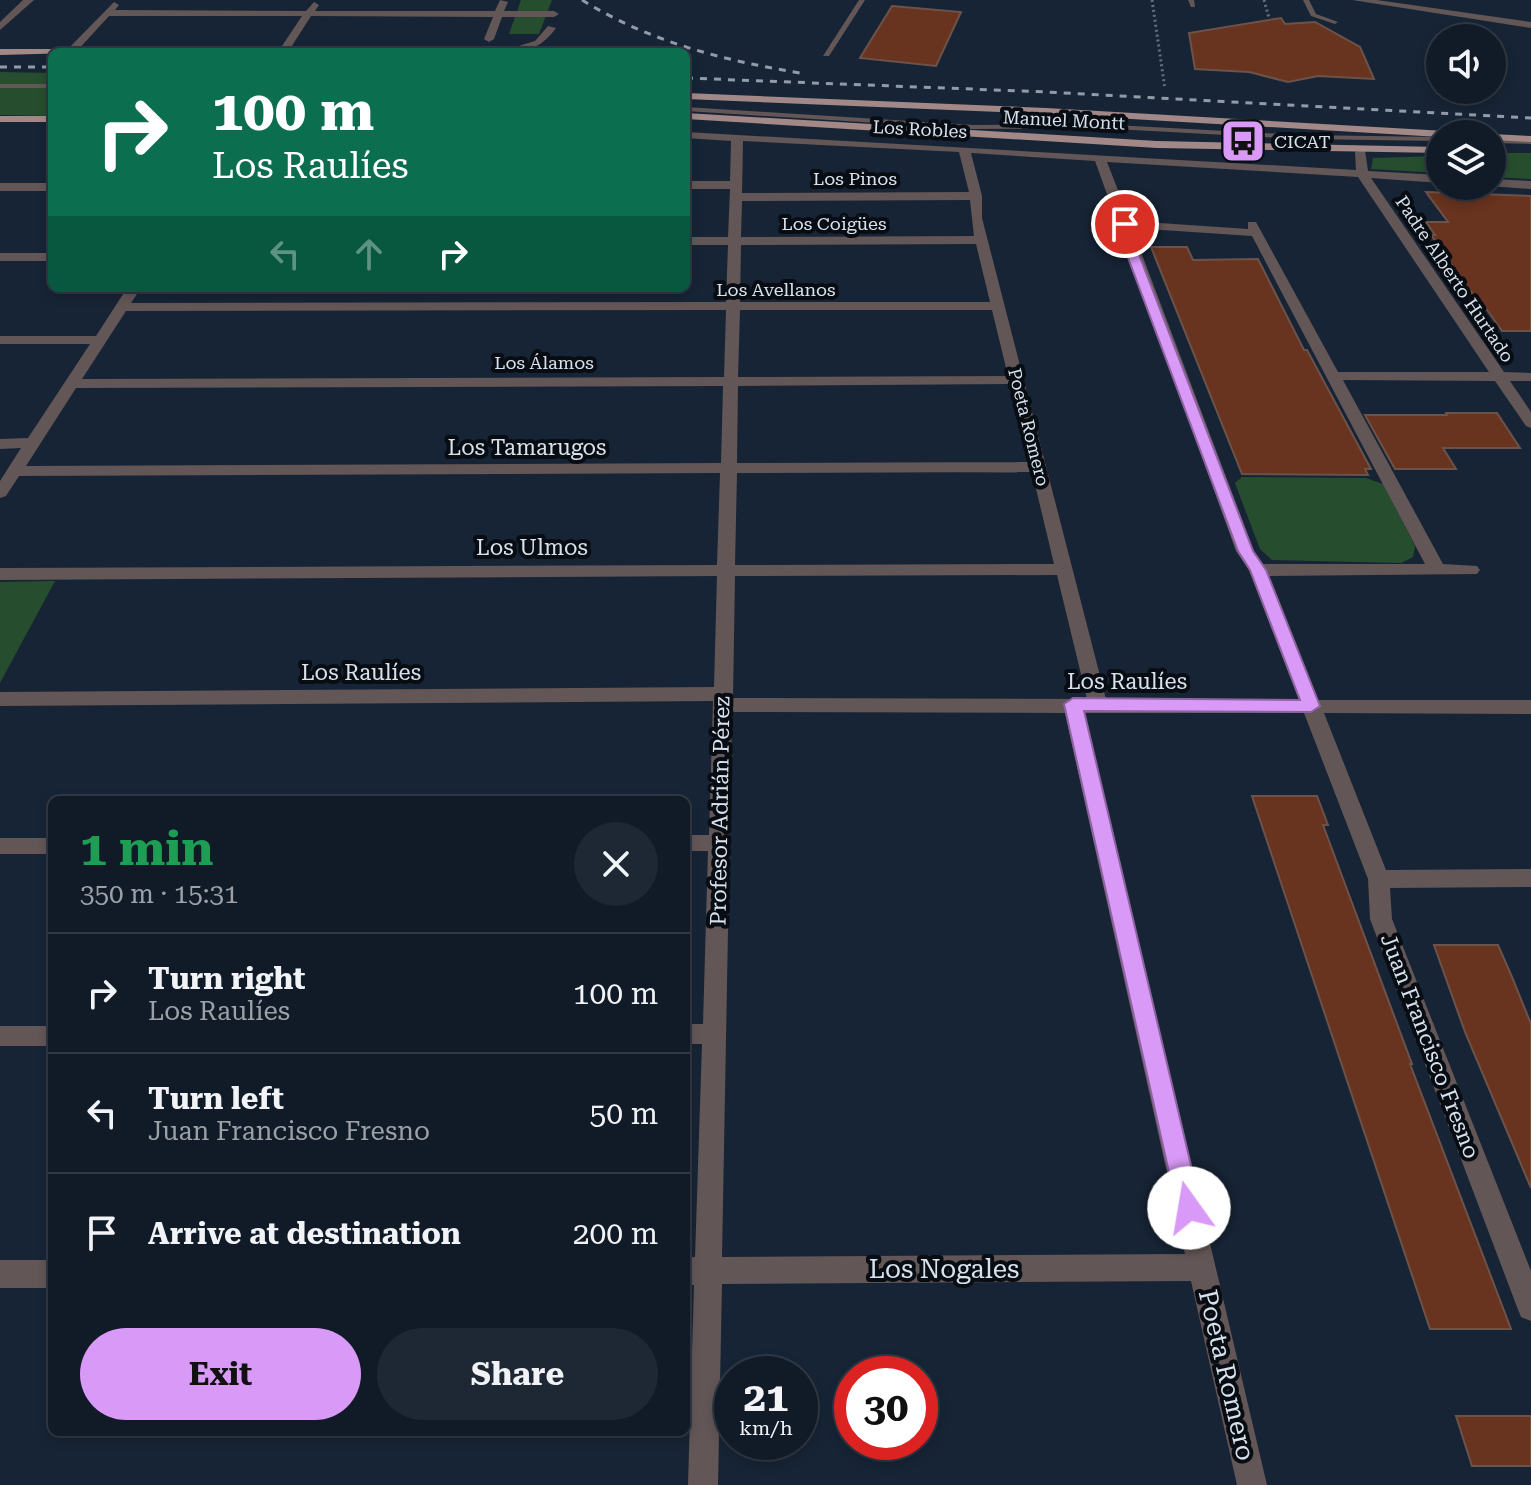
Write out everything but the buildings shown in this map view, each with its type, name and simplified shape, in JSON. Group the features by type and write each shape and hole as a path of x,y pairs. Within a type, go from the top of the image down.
{"main road":[{"path":"0,52 48,52"},
{"name":"Manuel Montt","path":"690,96 1426,133"},
{"name":"Manuel Montt","path":"690,116 1361,152 1426,150"},
{"path":"0,119 48,119"},
{"path":"1506,140 1531,141"},
{"path":"1506,149 1531,148"}],"street":[{"path":"0,27 29,0"},
{"path":"74,48 119,0"},
{"path":"286,48 317,0"},
{"path":"489,39 503,0"},
{"path":"548,48 558,0"},
{"path":"1357,0 1531,25"},
{"path":"106,13 554,14"},
{"path":"520,48 539,43 551,28"},
{"name":"Los Robles","path":"690,135 1426,178"},
{"name":"Profesor Adrián Pérez","path":"703,1485 697,1270 714,1034 737,138"},
{"name":"Poeta Romero","path":"964,149 976,196 982,240 1064,569 1086,705 1203,1267 1252,1485"},
{"path":"1361,152 1362,174"},
{"name":"Juan Francisco Fresno","path":"1099,157 1245,551 1258,570 1379,879 1381,919 1531,1307"},
{"name":"Padre Alberto Hurtado","path":"1362,174 1531,423"},
{"path":"1506,184 1531,185"},
{"name":"Los Pinos","path":"690,185 735,191 976,196"},
{"path":"0,187 48,187"},
{"path":"1125,224 1255,229 1437,570"},
{"name":"Los Coigües","path":"690,241 982,240"},
{"path":"0,257 48,257"},
{"path":"0,493 131,292"},
{"name":"Los Avellanos","path":"121,307 998,306"},
{"path":"0,340 100,340"},
{"path":"1333,376 1531,377"},
{"name":"Los Álamos","path":"71,384 1017,380"},
{"path":"0,444 32,443"},
{"name":"Los Tamarugos","path":"15,471 1039,467"},
{"name":"Los Ulmos","path":"0,574 1064,569"},
{"path":"1258,570 1471,570"},
{"name":"Los Raulíes","path":"0,699 722,699 1086,705 1531,707"},
{"path":"690,843 719,843"},
{"path":"0,846 48,846"},
{"path":"1379,879 1531,878"},
{"path":"690,1034 714,1034"},
{"path":"0,1036 48,1036"},
{"name":"Los Nogales","path":"697,1270 1203,1267"},
{"path":"0,1274 48,1274"}],"lane":[{"path":"826,54 862,0"},
{"path":"1306,0 1313,15 1335,22"},
{"path":"0,88 48,88"},
{"name":"Manuel Montt","path":"690,103 962,121 1235,122"},
{"name":"Manuel Montt","path":"690,109 973,127 1096,126 1302,137 1426,139"}],"path":[{"path":"1152,0 1165,89"},
{"path":"1264,0 1269,18"}],"green space":[{"path":"521,0 552,0 539,34 509,34"},
{"path":"0,72 48,73 48,116 0,115"},
{"path":"1506,153 1531,153 1531,179 1506,178"},
{"path":"1426,156 1426,172 1371,169 1373,158"},
{"path":"1242,477 1366,478 1383,484 1415,546 1413,557 1401,563 1272,560 1260,549 1235,483"},
{"path":"55,581 0,683 0,582"}],"railway":[{"path":"582,0 660,38 715,55 800,73"},
{"path":"0,67 48,67"},
{"path":"690,78 1047,92 1531,118"}],"place":[{"name":"CICAT","path":"1243,141"}],"route":[{"path":"1125,224 1127,239 1245,551 1258,570 1311,706 1073,704 1189,1208"}]}
